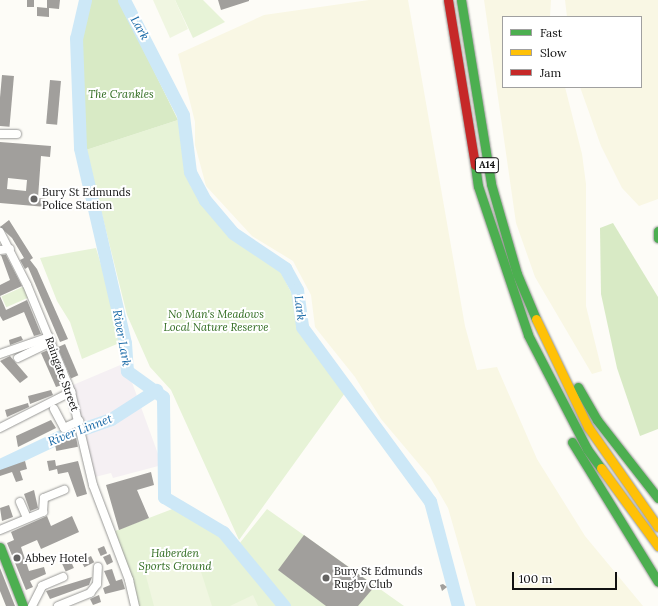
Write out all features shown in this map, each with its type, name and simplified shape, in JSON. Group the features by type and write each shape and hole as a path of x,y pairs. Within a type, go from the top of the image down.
{"main road":[{"name":"A14","path":"448,0 478,186 528,335 587,449 658,546"},
{"name":"A14","path":"460,0 491,184 536,324 588,427 658,527"},
{"path":"658,231 658,238"},
{"path":"536,324 597,420 658,498"},
{"path":"528,335 532,361 581,460 658,582"},
{"path":"0,547 3,562 23,606"}],"street":[{"path":"0,134 17,134"},
{"name":"Raingate Street","path":"0,232 10,249 50,339 71,392 93,486 107,521 135,606"},
{"path":"0,250 10,249"},
{"path":"0,354 50,339"},
{"path":"18,358 50,339"},
{"path":"0,428 71,392"},
{"path":"54,409 64,428 79,423"},
{"path":"0,530 43,512 44,498 64,490"},
{"path":"20,502 27,518"},
{"path":"58,606 90,593 97,584 98,567"},
{"path":"35,606 39,588 63,577"}],"shaded area":[{"path":"369,0 408,0 465,326 477,370 497,367 537,459 585,536 643,606 476,606 448,508 430,477 381,419 355,377 315,327 311,295 293,261 252,236 206,186 195,145 195,122 178,54 264,15"},
{"path":"484,0 551,0 550,16 502,16 502,88 565,88 582,154 586,184 586,306 602,371 592,374 535,277 516,223"},
{"path":"565,0 658,0 658,199 639,206 622,188 601,146 580,88 642,88 642,16 567,16"},
{"path":"125,363 162,465 113,478 111,473 95,477 73,385"}],"green space":[{"name":"The Crankles","path":"90,0 119,0 178,120 86,150 80,43"},
{"path":"153,0 175,0 188,29 170,38"},
{"path":"175,0 203,0 225,22 193,38"},
{"name":"No Man's Meadows Local Nature Reserve","path":"178,120 191,187 231,236 278,267 292,294 297,330 345,393 239,540 171,390 150,367 127,315 86,150"},
{"path":"613,223 658,297 658,429 640,436 617,368 601,294 600,228"},
{"path":"96,248 124,341 82,359 70,322 57,301 40,258"},
{"path":"27,285 32,296 6,307 1,296"},
{"name":"Haberden Sports Ground","path":"175,508 223,535 273,595 276,592 239,544 267,509 404,606 138,606 135,587 115,531"},
{"name":"Haberden Sports Ground","path":"194,550 212,606 154,606 143,565"},
{"path":"253,595 258,606 230,606"}],"building":[{"path":"27,0 34,0 34,7 27,7"},
{"path":"47,0 60,0 59,9 49,8 49,17 37,16 37,7 47,8"},
{"path":"218,0 249,0 249,1 221,10"},
{"path":"2,75 14,76 10,127 0,126"},
{"path":"50,80 61,81 57,125 46,124"},
{"path":"0,142 51,146 50,157 41,156 38,198 46,199 46,207 0,203","holes":["8,178 27,180 26,191 7,189"]},
{"path":"9,220 33,258 30,260 37,269 68,339 60,342 28,267 25,269 20,260 24,258 12,238 0,227"},
{"path":"1,255 6,255 22,286 0,296 0,285 10,280"},
{"path":"0,296 6,310 27,300 41,334 34,336 24,312 3,321 0,316"},
{"path":"21,336 23,340 10,345 9,340"},
{"path":"65,344 78,375 71,378 58,347"},
{"path":"48,350 62,385 56,387 41,353"},
{"path":"10,356 28,377 20,383 0,361"},
{"path":"51,390 53,395 30,404 28,396"},
{"path":"28,403 29,407 7,417 5,410"},
{"path":"51,420 56,428 18,447 16,436"},
{"path":"76,437 78,447 56,451 54,441"},
{"path":"55,460 56,466 78,461 87,494 77,497 68,472 58,474 57,469 49,471 47,461"},
{"path":"25,461 27,469 20,471 23,480 16,482 12,472 0,476 0,470"},
{"path":"151,472 154,485 137,490 149,518 119,530 106,485"},
{"path":"34,490 38,508 30,511 24,494"},
{"path":"9,505 13,517 2,521 0,508"},
{"path":"47,516 51,526 72,516 79,532 41,549 37,540 21,547 29,571 44,567 46,574 30,581 33,587 26,590 7,543 14,540 11,532"},
{"name":"Bury St Edmunds Rugby Club","path":"304,535 375,586 358,606 326,606 278,570"},
{"path":"104,546 107,553 101,556 98,549"},
{"path":"110,554 113,562 107,565 103,557"},
{"path":"91,556 94,562 84,567 81,561"},
{"path":"69,557 74,568 66,572 61,561"},
{"path":"0,568 15,606 6,606 0,591"},
{"path":"112,569 116,581 122,579 125,589 105,594 103,588 110,585 104,571"},
{"path":"92,577 89,585 50,599 46,591"},
{"path":"443,584 447,587 442,591 440,585"},
{"path":"99,595 101,602 93,605 90,599"}],"waterway":[{"name":"River Lark","path":"85,0 76,38 80,148 125,343 127,371 163,397 164,497 223,532 284,606"},
{"name":"Lark","path":"124,0 183,115 190,172 205,200 233,233 285,268 297,290 302,327 430,501 458,606"},
{"name":"River Linnet","path":"0,465 59,437 111,419 156,390"}],"traffic: fast":[{"path":"461,0 491,184 517,274 536,319"},
{"path":"475,165 478,186 528,335 587,449 601,468"},
{"path":"658,231 658,238"},
{"path":"578,387 597,420 658,498"},
{"path":"572,442 658,582"},
{"path":"0,547 23,606"}],"traffic: slow":[{"path":"536,319 588,427 658,527"},
{"path":"601,468 658,546"}],"traffic: jam":[{"path":"448,0 475,165"}],"place":[{"name":"Bury St Edmunds Police Station","path":"34,199"},
{"name":"Abbey Hotel","path":"17,558"},
{"name":"Bury St Edmunds Rugby Club","path":"326,578"}]}
